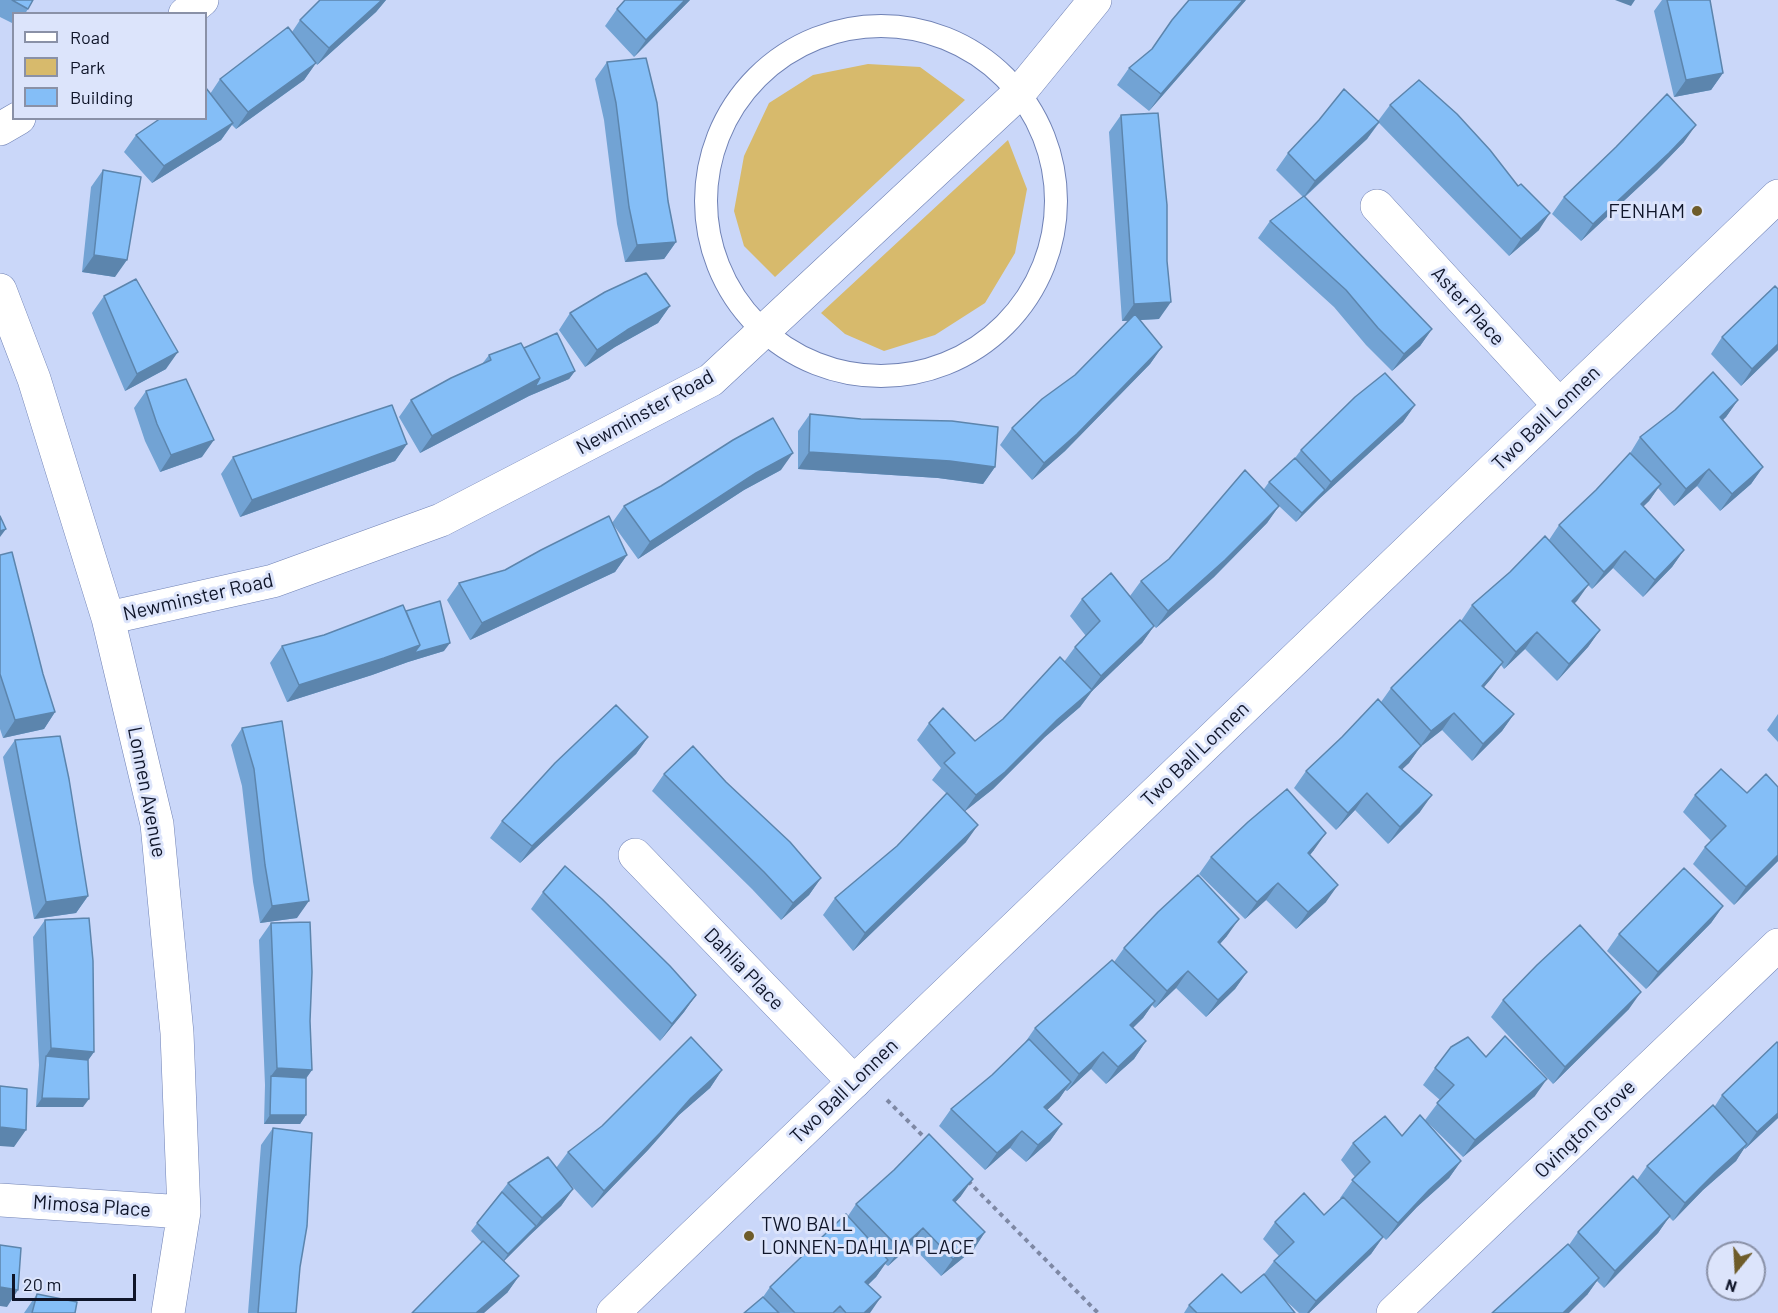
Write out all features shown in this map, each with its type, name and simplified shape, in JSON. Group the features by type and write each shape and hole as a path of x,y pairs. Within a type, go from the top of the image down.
{"street":[{"path":"187,12 202,0"},
{"name":"Newminster Road","path":"108,618 273,581 441,520 711,380 1020,92 1095,0"},
{"path":"0,129 16,120"},
{"name":"Two Ball Lonnen","path":"613,1313 1778,196"},
{"name":"Aster Place","path":"1377,206 1559,405"},
{"name":"Lonnen Avenue","path":"0,290 34,379 108,618 157,824 177,1033 183,1212 168,1313"},
{"name":"Dahlia Place","path":"635,855 858,1078"},
{"name":"Ovington Grove","path":"1393,1313 1778,945"},
{"name":"Mimosa Place","path":"0,1200 183,1212"}],"lane":[{"path":"865,25 923,30 976,53 1020,92 1048,143 1058,200 1048,258 1021,309 979,348 925,372 868,377 811,363 762,332 726,286 707,231 706,174 725,118 760,72 809,40 865,25"}],"path":[{"path":"858,1078 935,1148"},
{"path":"959,1173 1098,1313"}],"green space":[{"path":"868,64 920,67 965,100 775,277 744,246 734,211 744,156 769,103 813,75"},
{"path":"1008,140 1027,189 1015,253 985,303 935,335 884,351 845,334 821,313"}],"building":[{"path":"12,0 33,0 28,9"},
{"path":"320,0 382,0 329,48 300,20"},
{"path":"625,0 685,0 646,40 617,9"},
{"path":"1189,0 1243,0 1161,94 1129,68 1152,49"},
{"path":"1667,0 1710,0 1723,73 1686,80"},
{"path":"288,27 316,63 248,112 220,79"},
{"path":"646,58 657,103 668,201 676,242 637,245 629,207 616,103 607,62"},
{"path":"1419,80 1457,114 1490,150 1518,186 1521,184 1550,213 1521,239 1390,105"},
{"path":"207,89 233,123 164,166 136,135 158,120 207,120"},
{"path":"1344,89 1379,122 1315,181 1288,153"},
{"path":"1667,94 1696,125 1593,224 1564,197"},
{"path":"1158,113 1167,205 1167,261 1171,302 1134,304 1121,115"},
{"path":"103,170 141,177 127,260 94,255"},
{"path":"1304,196 1432,329 1404,354 1378,328 1346,290 1270,221"},
{"path":"646,273 670,306 597,350 570,313 605,292"},
{"path":"136,279 178,352 137,374 104,296"},
{"path":"1775,286 1778,289 1778,344 1752,369 1722,337"},
{"path":"1135,314 1162,347 1077,434 1044,463 1012,428 1042,399 1075,375"},
{"path":"557,333 575,371 535,387 540,378 524,348"},
{"path":"521,343 540,378 432,436 411,400 491,360 489,355"},
{"path":"1713,372 1738,400 1720,417 1763,467 1732,494 1709,469 1686,489 1640,437 1675,410"},
{"path":"1385,373 1415,405 1331,482 1301,450 1355,397"},
{"path":"186,379 214,440 171,455 146,391"},
{"path":"392,405 407,444 252,500 233,457"},
{"path":"810,414 861,419 952,421 998,427 995,467 950,461 809,452"},
{"path":"773,418 793,453 756,473 650,542 624,506"},
{"path":"1630,453 1661,484 1641,504 1684,550 1655,580 1625,551 1604,572 1559,525"},
{"path":"1295,458 1325,490 1302,513 1269,482"},
{"path":"1245,470 1279,506 1225,560 1168,611 1141,581 1169,559"},
{"path":"0,516 6,529 0,531"},
{"path":"609,516 627,555 482,623 459,583 505,570"},
{"path":"1545,536 1589,584 1572,601 1600,630 1569,664 1537,632 1516,652 1472,605 1510,572"},
{"path":"12,552 55,712 15,720 0,674 0,555"},
{"path":"1111,573 1154,626 1101,676 1075,647 1100,621 1082,599"},
{"path":"440,601 450,643 414,653 420,645 406,611"},
{"path":"403,605 420,645 299,685 282,646 324,635"},
{"path":"1460,620 1503,662 1482,686 1514,714 1483,744 1454,713 1431,731 1391,688"},
{"path":"1060,657 1092,690 1057,720 1005,772 976,795 944,763 955,753 929,723 943,708 975,741 1003,719"},
{"path":"1378,699 1421,746 1399,767 1432,795 1400,827 1367,793 1348,813 1306,771"},
{"path":"616,705 648,737 532,846 502,821 555,763"},
{"path":"282,721 309,901 272,906 254,769 242,728"},
{"path":"60,736 88,896 46,902 15,740"},
{"path":"693,746 726,782 790,842 821,878 793,903 664,774"},
{"path":"1721,769 1747,793 1766,774 1778,787 1778,855 1746,887 1705,847 1726,826 1695,795"},
{"path":"1287,789 1326,833 1308,853 1338,885 1308,912 1278,883 1257,902 1211,857"},
{"path":"947,793 978,825 865,933 835,898 897,846"},
{"path":"565,866 602,899 696,995 672,1024 543,892"},
{"path":"1684,868 1723,906 1658,972 1619,934"},
{"path":"1198,875 1239,919 1218,942 1247,972 1218,1000 1188,971 1167,991 1124,948"},
{"path":"89,918 93,961 94,1052 51,1048 45,920"},
{"path":"310,922 312,1070 277,1068 271,923"},
{"path":"1580,925 1641,992 1565,1067 1503,1000"},
{"path":"1112,960 1155,1001 1130,1025 1146,1041 1118,1067 1103,1052 1079,1074 1035,1028"},
{"path":"1505,1036 1547,1079 1475,1140 1437,1103 1454,1085 1435,1068 1451,1047 1468,1037 1486,1057"},
{"path":"691,1037 722,1070 691,1098 604,1191 568,1152 602,1126"},
{"path":"1029,1039 1071,1082 1044,1107 1062,1124 1038,1145 1022,1131 997,1153 951,1109 992,1075"},
{"path":"1777,1042 1778,1113 1757,1132 1722,1095"},
{"path":"46,1056 88,1060 89,1099 42,1098"},
{"path":"271,1076 306,1078 306,1115 270,1115"},
{"path":"0,1086 27,1089 26,1130 0,1127"},
{"path":"1713,1105 1747,1144 1685,1203 1647,1166"},
{"path":"1420,1115 1461,1161 1398,1223 1352,1180 1370,1162 1353,1143 1385,1116 1402,1136"},
{"path":"273,1128 312,1133 307,1226 300,1267 296,1313 258,1313"},
{"path":"929,1134 973,1179 953,1200 985,1232 953,1259 923,1228 900,1249 856,1204"},
{"path":"548,1157 573,1189 542,1218 508,1183"},
{"path":"1633,1176 1670,1216 1615,1271 1578,1232"},
{"path":"502,1192 536,1226 508,1254 477,1223"},
{"path":"1304,1193 1324,1215 1343,1197 1383,1237 1316,1301 1274,1261 1294,1242 1275,1222"},
{"path":"846,1214 888,1260 865,1282 881,1297 864,1313 846,1313 840,1306 833,1313 795,1313 770,1287"},
{"path":"483,1241 519,1276 476,1313 412,1313"},
{"path":"1568,1244 1599,1278 1563,1313 1492,1313"},
{"path":"0,1245 21,1248 18,1290 0,1287"},
{"path":"1222,1274 1241,1293 1264,1274 1295,1313 1197,1313 1189,1305"},
{"path":"37,1294 77,1302 75,1313 32,1313"},
{"path":"763,1297 779,1313 744,1313"}],"place":[{"name":"FENHAM","path":"1697,211"},
{"name":"TWO BALL LONNEN-DAHLIA PLACE","path":"749,1236"}]}
